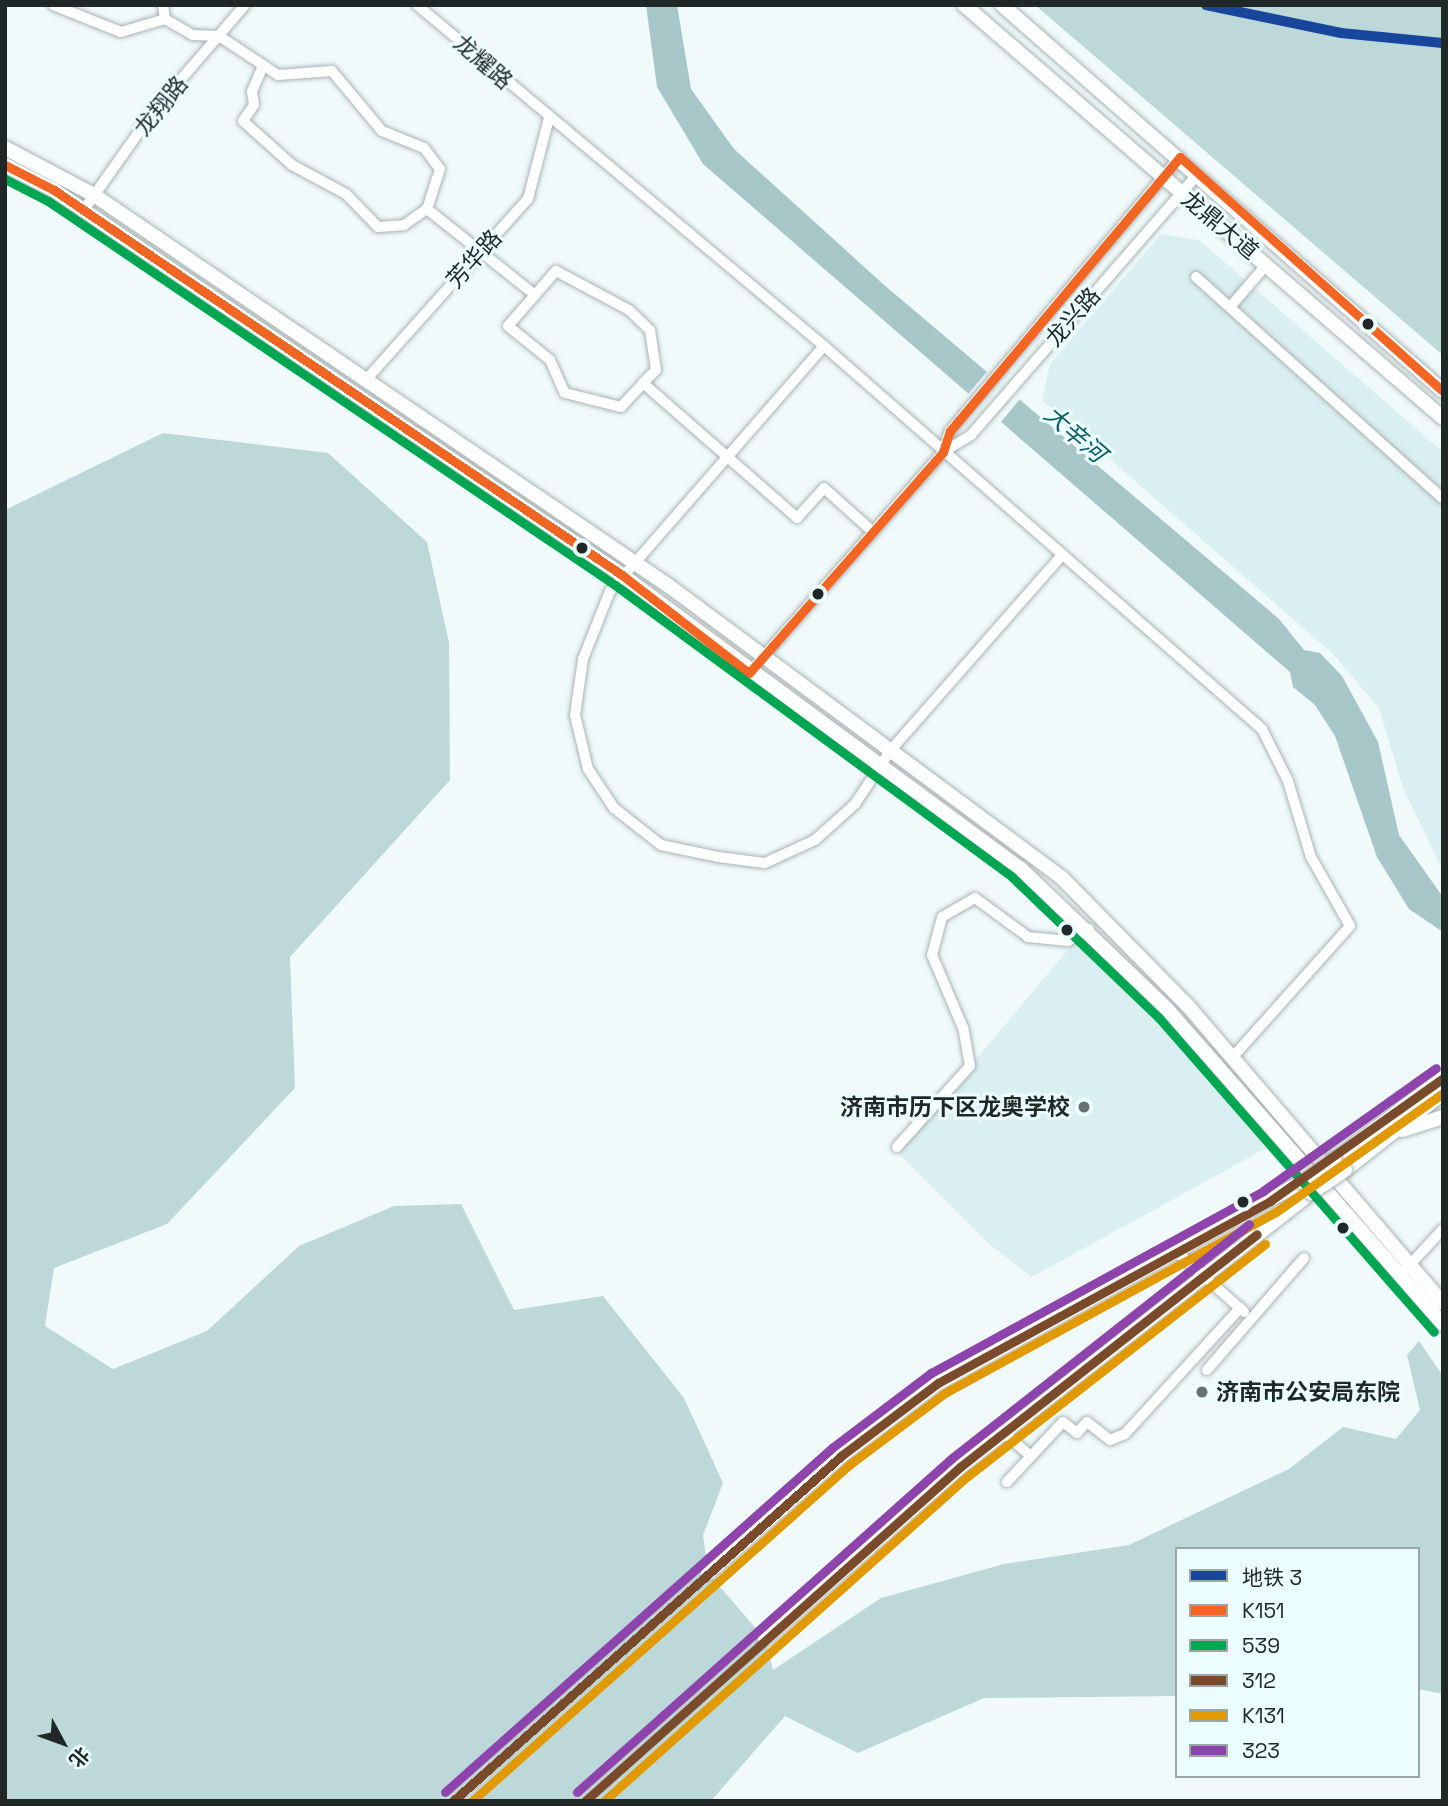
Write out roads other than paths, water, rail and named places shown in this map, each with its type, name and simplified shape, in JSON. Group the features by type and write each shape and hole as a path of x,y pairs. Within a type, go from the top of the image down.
{"main road":[{"name":"龙鼎大道","path":"964,5 1443,418"},
{"name":"龙鼎大道","path":"1002,5 1180,157 1443,391"},
{"path":"5,148 94,195 632,561 1063,879 1232,1058 1406,1269 1443,1324"},
{"path":"5,165 83,211 622,575 749,673 1020,868 1089,929 1406,1269 1443,1303"},
{"path":"765,1639 1003,1432 1202,1275 1306,1187 1335,1158 1443,1078"},
{"path":"708,1573 841,1456 938,1383 1306,1187 1345,1170 1443,1093"},
{"path":"1394,1132 1443,1117"}],"street":[{"path":"53,5 121,32 165,19 193,35 219,36 261,68 278,75 332,71 382,131 424,148 440,169 427,209 404,225 378,227 346,194 292,165 243,121 254,105 252,91 261,68"},
{"path":"163,5 165,19"},
{"name":"龙翔路","path":"83,211 245,5"},
{"name":"龙耀路","path":"417,5 824,346 1262,729 1287,781 1311,857 1350,926 1232,1058"},
{"name":"芳华路","path":"365,381 528,199 549,118"},
{"name":"龙兴路","path":"749,673 943,452 958,424 1180,157"},
{"name":"龙兴路","path":"943,452 971,435 1198,174"},
{"path":"427,209 535,295"},
{"path":"1231,306 1266,265"},
{"path":"556,271 629,310 650,330 656,370 643,383 621,407 565,393 550,360 508,326 556,271"},
{"path":"1196,277 1443,499"},
{"path":"824,346 632,561 622,575 583,659 575,715 588,769 614,808 661,845 765,863 815,840 882,768 890,751 1062,555"},
{"path":"643,383 797,518 824,488 873,532"},
{"path":"897,1147 970,1066 963,1028 932,955 943,917 975,898 1028,937 1068,941 1089,929"},
{"path":"1406,1269 1443,1229"},
{"path":"1178,1254 1252,1319"},
{"path":"1207,1370 1304,1258"},
{"path":"1007,1482 1063,1422 1077,1433 1087,1422 1110,1440 1125,1434 1240,1308"},
{"path":"1003,1432 1031,1456"}],"tunnel":[{"path":"453,1801 708,1573"},
{"path":"585,1801 765,1639"}],"metro line":[{"name":"3","path":"1206,5 1341,33 1443,43"}],"place":[{"name":"济南市历下区龙奥学校","path":"1084,1107"},
{"name":"济南市公安局东院","path":"1202,1392"}],"water label":[{"name":"大辛河","path":"1075,434"}]}
